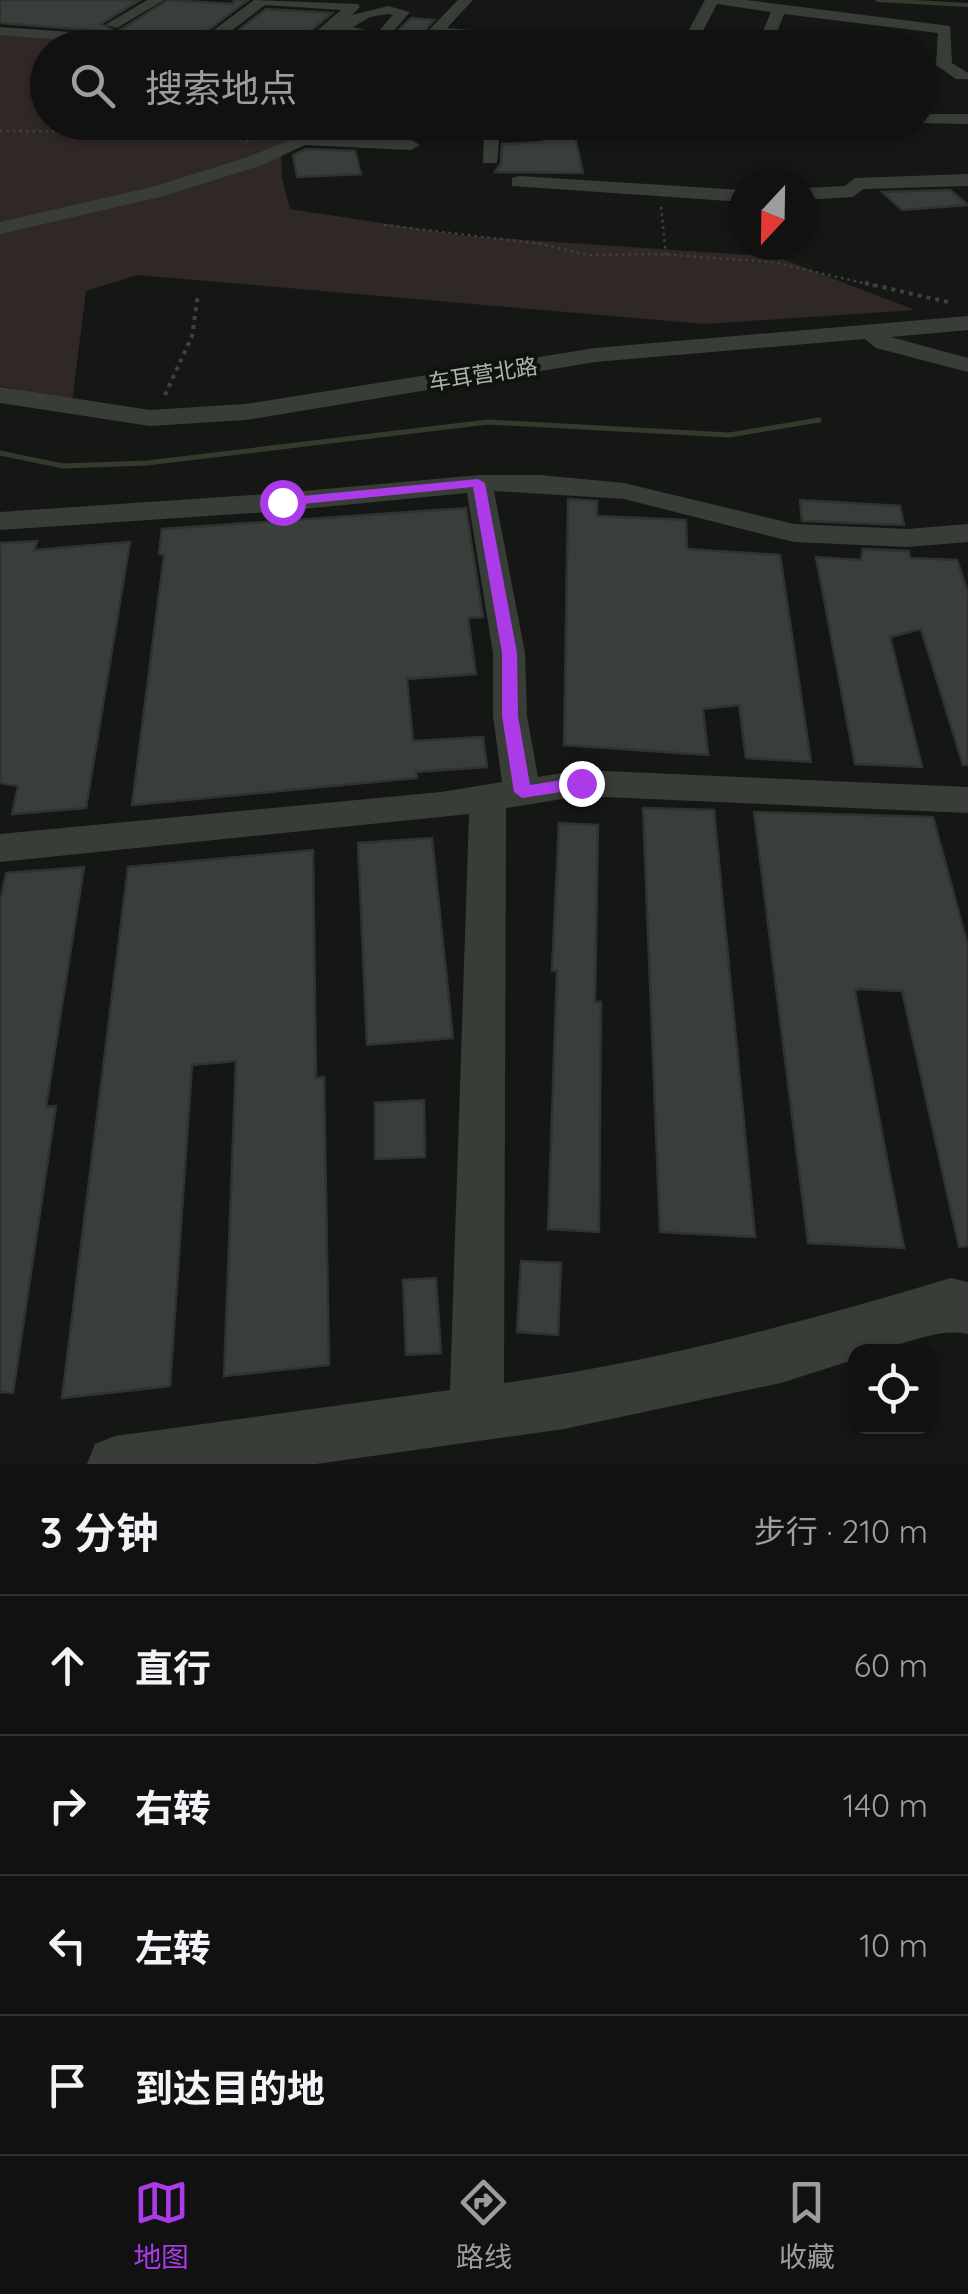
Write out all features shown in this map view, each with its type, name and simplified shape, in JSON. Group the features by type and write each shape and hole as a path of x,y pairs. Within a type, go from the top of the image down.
{"street":[{"path":"112,26 156,0"},
{"path":"697,30 715,0 840,25 946,28 944,64 967,73"},
{"path":"242,1 353,7 327,30"},
{"path":"222,30 259,2"},
{"path":"437,30 452,14 469,8"},
{"path":"771,30 779,10"},
{"path":"0,31 30,33"},
{"path":"938,75 967,73"},
{"path":"938,119 968,120"},
{"path":"0,228 157,192 255,162 302,140"},
{"path":"323,140 324,165"},
{"path":"358,140 372,154 410,145"},
{"path":"490,140 490,159"},
{"path":"818,193 853,192 855,184 872,182 968,180"},
{"path":"519,182 728,195"},
{"path":"887,194 968,188"},
{"name":"车耳营北路","path":"0,395 150,418 246,412 595,355 872,333 962,314"},
{"path":"872,333 884,342 968,365"},
{"path":"0,522 478,483 540,482 624,491 794,533 907,538 968,533"},
{"path":"477,1414 510,716 509,653 478,483"},
{"path":"0,848 505,795 581,783 968,800"},
{"path":"115,1464 564,1402 781,1356 950,1304 968,1308"}],"path":[{"path":"0,131 30,131"},
{"path":"244,140 302,140"},
{"path":"666,255 660,199 678,193"},
{"path":"384,225 542,244 587,255 773,262 962,314"},
{"path":"150,418 172,384 192,336 198,294"}],"shaded area":[{"path":"0,35 30,37 30,140 292,140 281,146 282,178 290,209 466,236 728,254 728,260 785,260 915,310 704,324 137,275 86,291 72,402 0,386"}],"building":[{"path":"0,0 140,0 101,24 112,30 0,23"},
{"path":"168,0 233,4 234,0 248,0 209,30 120,30"},
{"path":"266,9 332,13 312,30 239,30"},
{"path":"411,18 434,20 426,30 399,30"},
{"path":"576,140 583,173 495,172 501,163 502,144"},
{"path":"306,149 355,151 361,174 297,177 293,155"},
{"path":"950,190 968,205 902,210 882,192"},
{"path":"568,499 597,501 597,516 686,520 687,549 780,555 811,762 746,758 739,705 703,709 708,755 564,745"},
{"path":"800,500 900,506 904,525 802,521"},
{"path":"466,508 483,617 468,618 476,674 407,679 413,741 483,737 487,767 416,772 417,778 132,805 164,555 159,554 162,529"},
{"path":"37,541 34,550 130,542 86,808 12,814 18,786 0,783 0,543"},
{"path":"863,549 909,551 910,558 957,560 968,592 968,765 963,765 921,629 890,637 922,767 855,764 816,557 861,560"},
{"path":"643,808 714,810 755,1237 660,1232"},
{"path":"754,812 933,817 968,946 968,1246 959,1247 902,991 858,989 855,991 904,1248 808,1243"},
{"path":"559,823 598,825 595,1002 601,1002 599,1232 548,1229"},
{"path":"432,838 453,1038 367,1045 358,843"},
{"path":"313,850 316,1078 324,1077 329,1365 224,1376 236,1061 192,1065 170,1386 62,1398 128,867"},
{"path":"84,867 46,1107 56,1106 13,1393 0,1392 0,902 6,873"},
{"path":"424,1100 425,1157 375,1159 375,1103"},
{"path":"521,1261 561,1263 558,1335 517,1332"},
{"path":"436,1278 441,1353 406,1355 403,1280"}],"waterway":[{"path":"877,0 968,5"},
{"path":"0,453 63,466 147,463 488,422 729,435 819,420"}],"route":[{"path":"282,502 478,483 509,653 510,716 522,792 581,783"}]}
